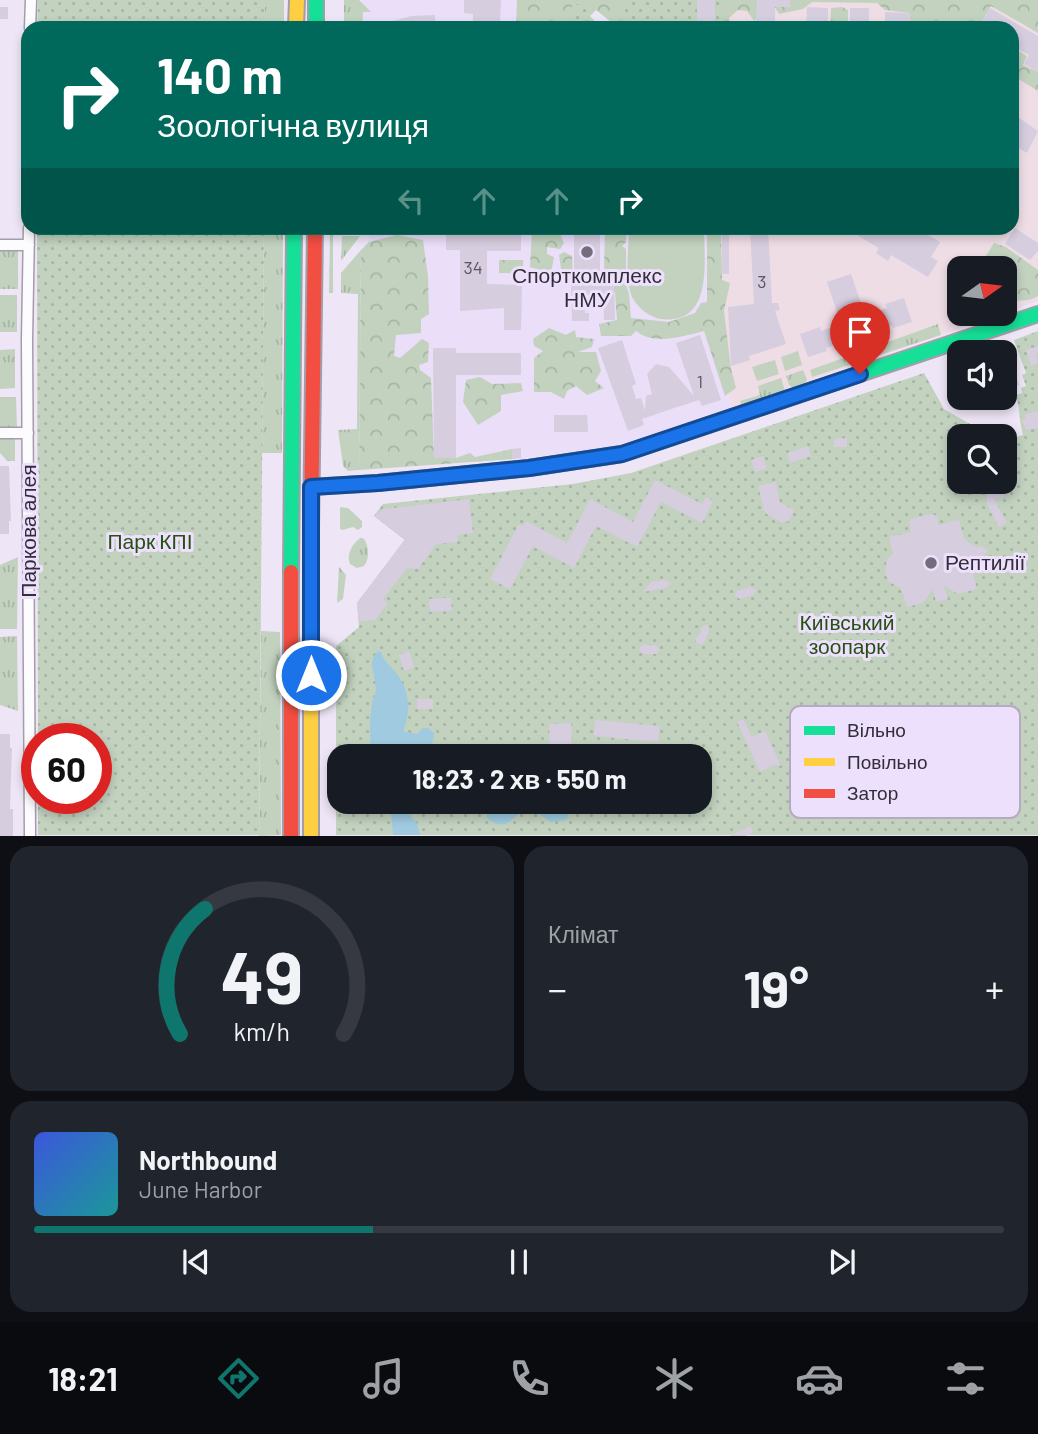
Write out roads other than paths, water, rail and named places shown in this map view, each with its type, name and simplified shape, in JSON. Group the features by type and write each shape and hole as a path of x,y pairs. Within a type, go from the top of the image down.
{"main road":[{"path":"296,21 297,0"},
{"path":"316,0 316,21"},
{"path":"291,835 294,235"},
{"path":"311,835 311,487 315,235"},
{"path":"311,487 529,468 622,454 1038,314"}],"street":[{"path":"30,21 31,0"},
{"name":"Паркова алея","path":"29,235 30,835"},
{"path":"0,245 29,245"},
{"path":"0,433 28,433"}],"water":[{"path":"378,651 381,652 405,688 408,710 403,731 417,734 423,728 428,728 434,733 431,744 371,744 370,724 376,689 372,665"},
{"path":"391,814 411,814 417,823 420,835 393,835"},
{"path":"486,814 519,814 502,824 488,819"},
{"path":"537,814 569,815 566,820 551,822"}],"place":[{"name":"Спорткомплекс НМУ","path":"587,252"},
{"name":"Рептилії","path":"931,563"}],"park label":[{"name":"Парк КПІ","path":"150,542"},
{"name":"Київський зоопарк","path":"847,635"}]}
